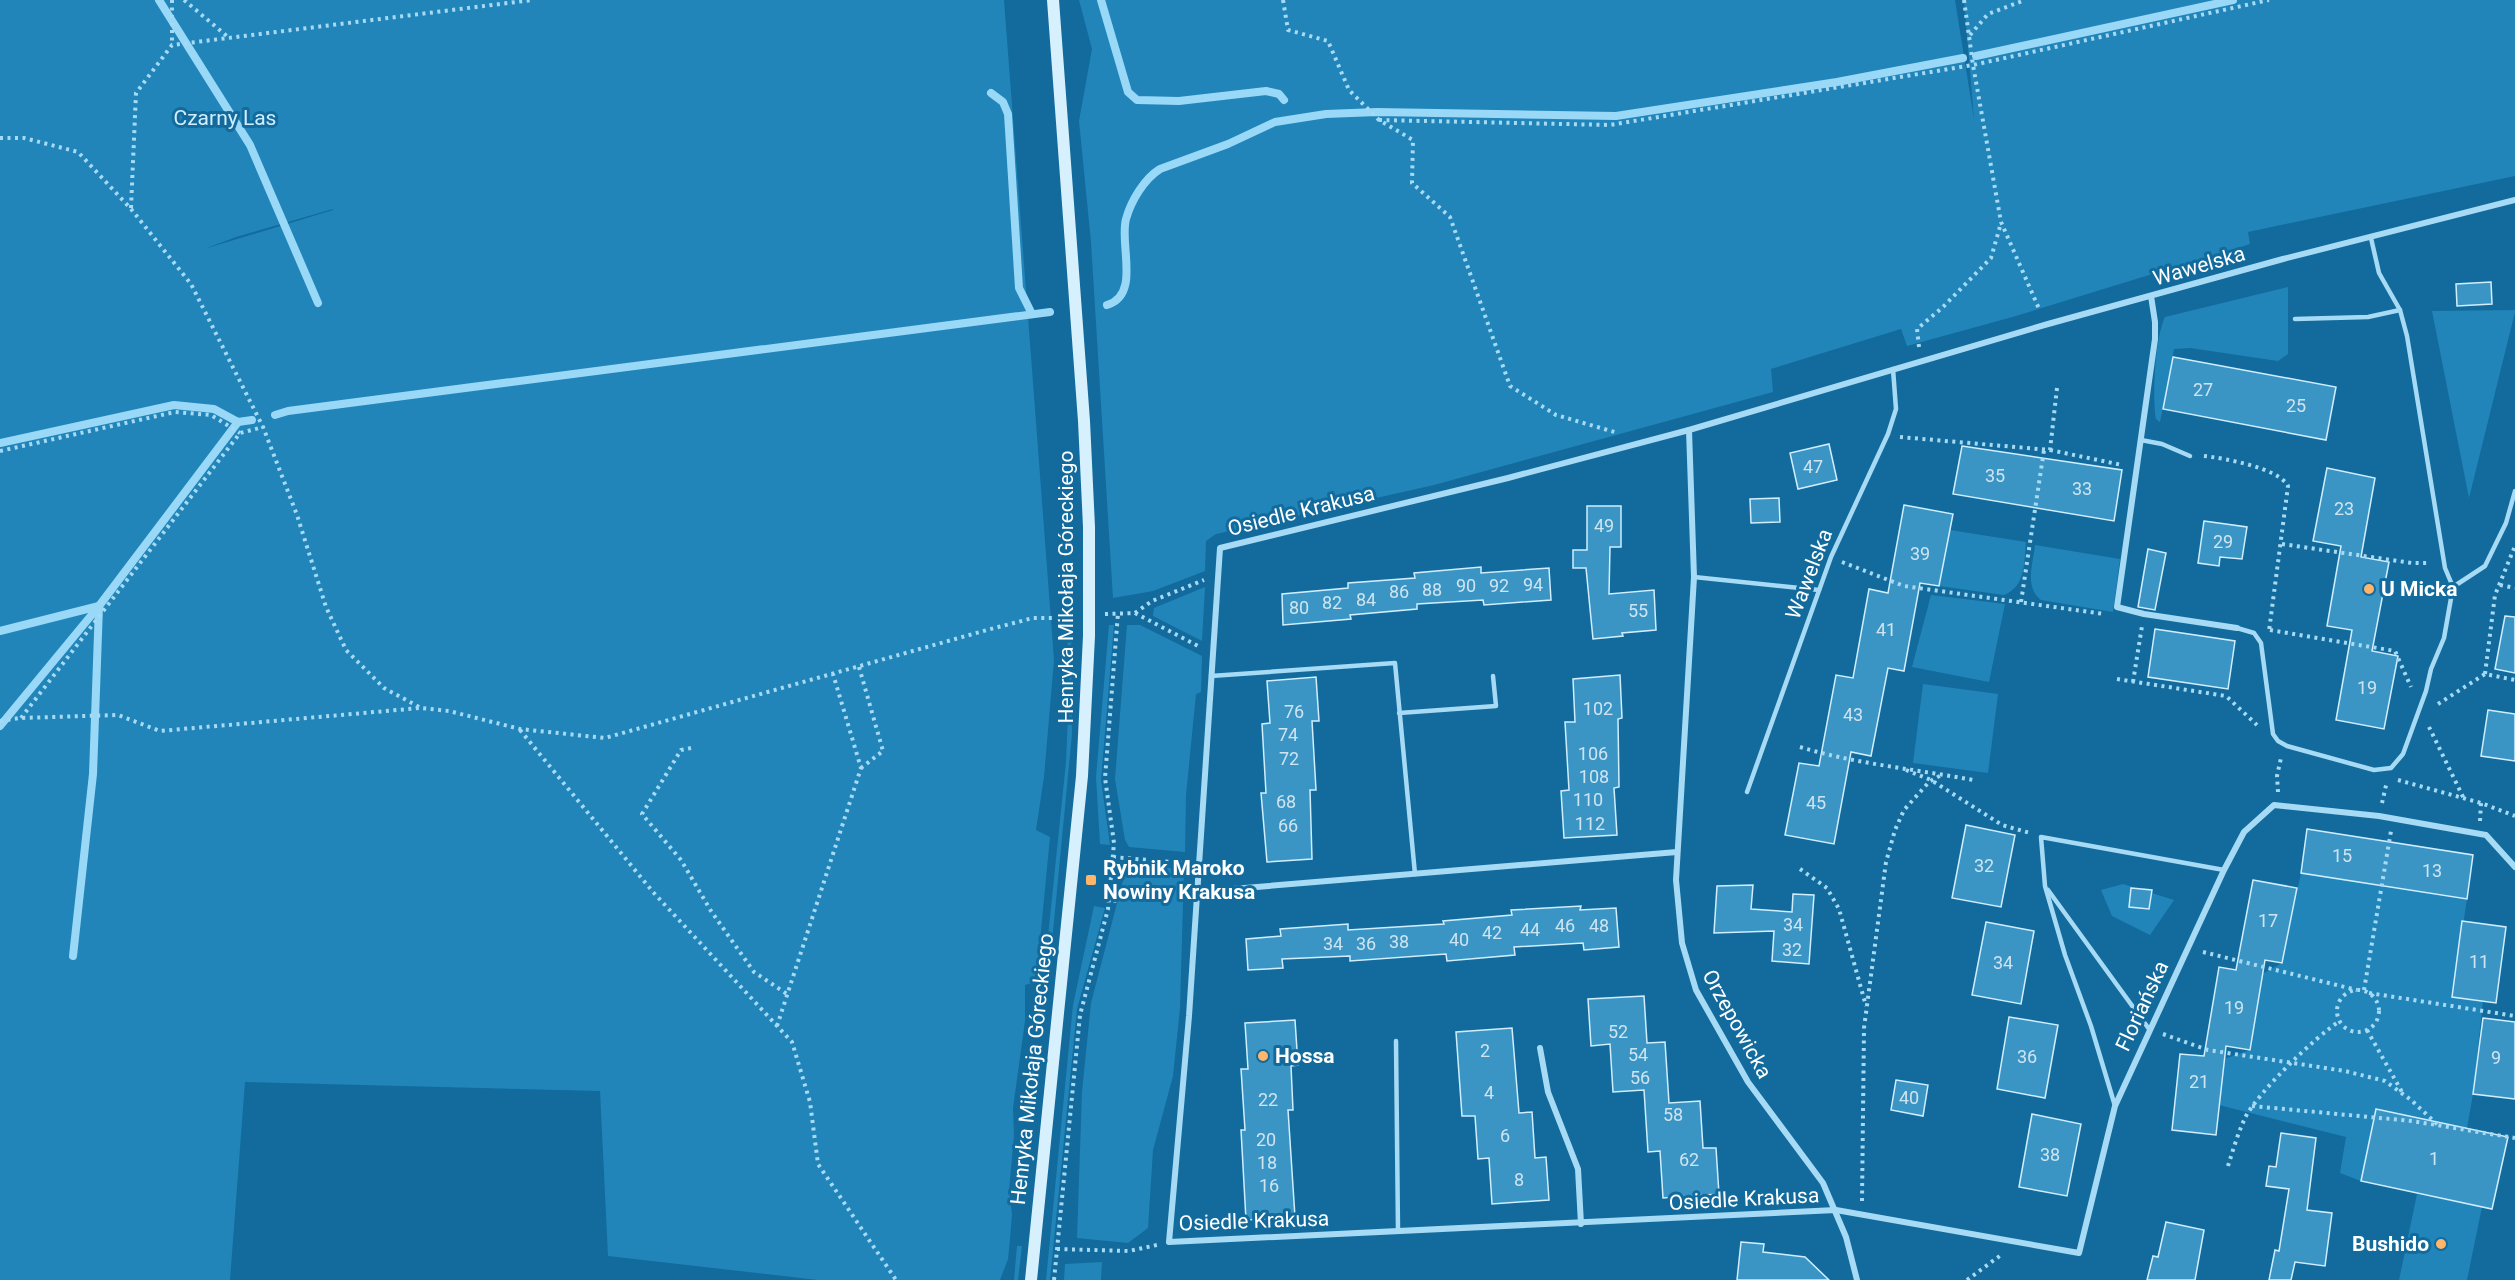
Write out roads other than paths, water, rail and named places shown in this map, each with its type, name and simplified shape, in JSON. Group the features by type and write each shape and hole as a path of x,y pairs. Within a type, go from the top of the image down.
{"main road":[{"name":"Henryka Mikołaja Góreckiego","path":"1031,1280 1082,776 1089,636 1089,527 1084,421 1053,0"}],"street":[{"name":"Wawelska","path":"1689,430 2048,324 2283,259 2515,200"},
{"path":"2151,296 2155,339 2117,607 2144,614 2237,628"},
{"path":"1689,430 1694,577"},
{"name":"Osiedle Krakusa","path":"1689,430 1508,478 1220,548 1189,1016 1169,1242 1836,1210"},
{"name":"Orzepowicka","path":"1694,577 1688,711 1676,880 1682,943 1696,990 1748,1082 1823,1183 1836,1210 1857,1280"},
{"name":"Floriańska","path":"1836,1210 2079,1253 2115,1106 2187,948 2244,832 2274,805 2379,816 2486,835 2515,867"},
{"path":"1196,892 1677,852"},
{"path":"1540,1048 1548,1092 1578,1169 1581,1224"}],"lane":[{"path":"2237,628 2254,633 2263,650 2273,734 2278,741 2287,746 2374,770 2391,768 2400,760 2420,709 2431,669 2444,639 2453,587 2445,563 2407,336 2400,310 2379,273 2371,238"},
{"path":"2295,319 2368,317 2400,310"},
{"name":"Wawelska","path":"1747,792 1831,557 1888,434 1896,409 1893,369"},
{"path":"2141,440 2162,444 2190,456"},
{"path":"2453,587 2485,566 2506,523 2515,491"},
{"path":"1694,577 1819,590"},
{"path":"1211,676 1395,663 1415,874"},
{"path":"1399,713 1496,706 1494,676"},
{"path":"2115,1106 2091,1026 2065,955 2045,886 2040,837 2224,870"},
{"path":"2045,886 2149,1029"},
{"path":"1396,1041 1398,1231"}],"waterway":[{"path":"159,0 250,145 318,303"},
{"path":"1101,0 1128,92 1137,100 1179,101 1266,91 1279,94 1284,100"},
{"path":"1976,56 2233,0"},
{"path":"1107,305 1117,299 1123,291 1127,268 1126,219 1131,205 1149,178 1160,169 1228,144 1275,122 1326,114 1377,112 1616,116 1837,82 1963,58"},
{"path":"991,93 1003,102 1008,114 1019,288 1032,314"},
{"path":"275,415 288,411 1050,312"},
{"path":"0,443 174,405 214,409 238,422 252,420"},
{"path":"0,726 99,606 238,422"},
{"path":"0,631 99,606 93,774 73,956"}],"place":[{"name":"U Micka","path":"2369,589"},
{"name":"Rybnik Maroko Nowiny Krakusa","path":"1091,880"},
{"name":"Hossa","path":"1263,1056"},
{"name":"Bushido","path":"2441,1244"}],"park label":[{"name":"Czarny Las","path":"225,118"}]}
